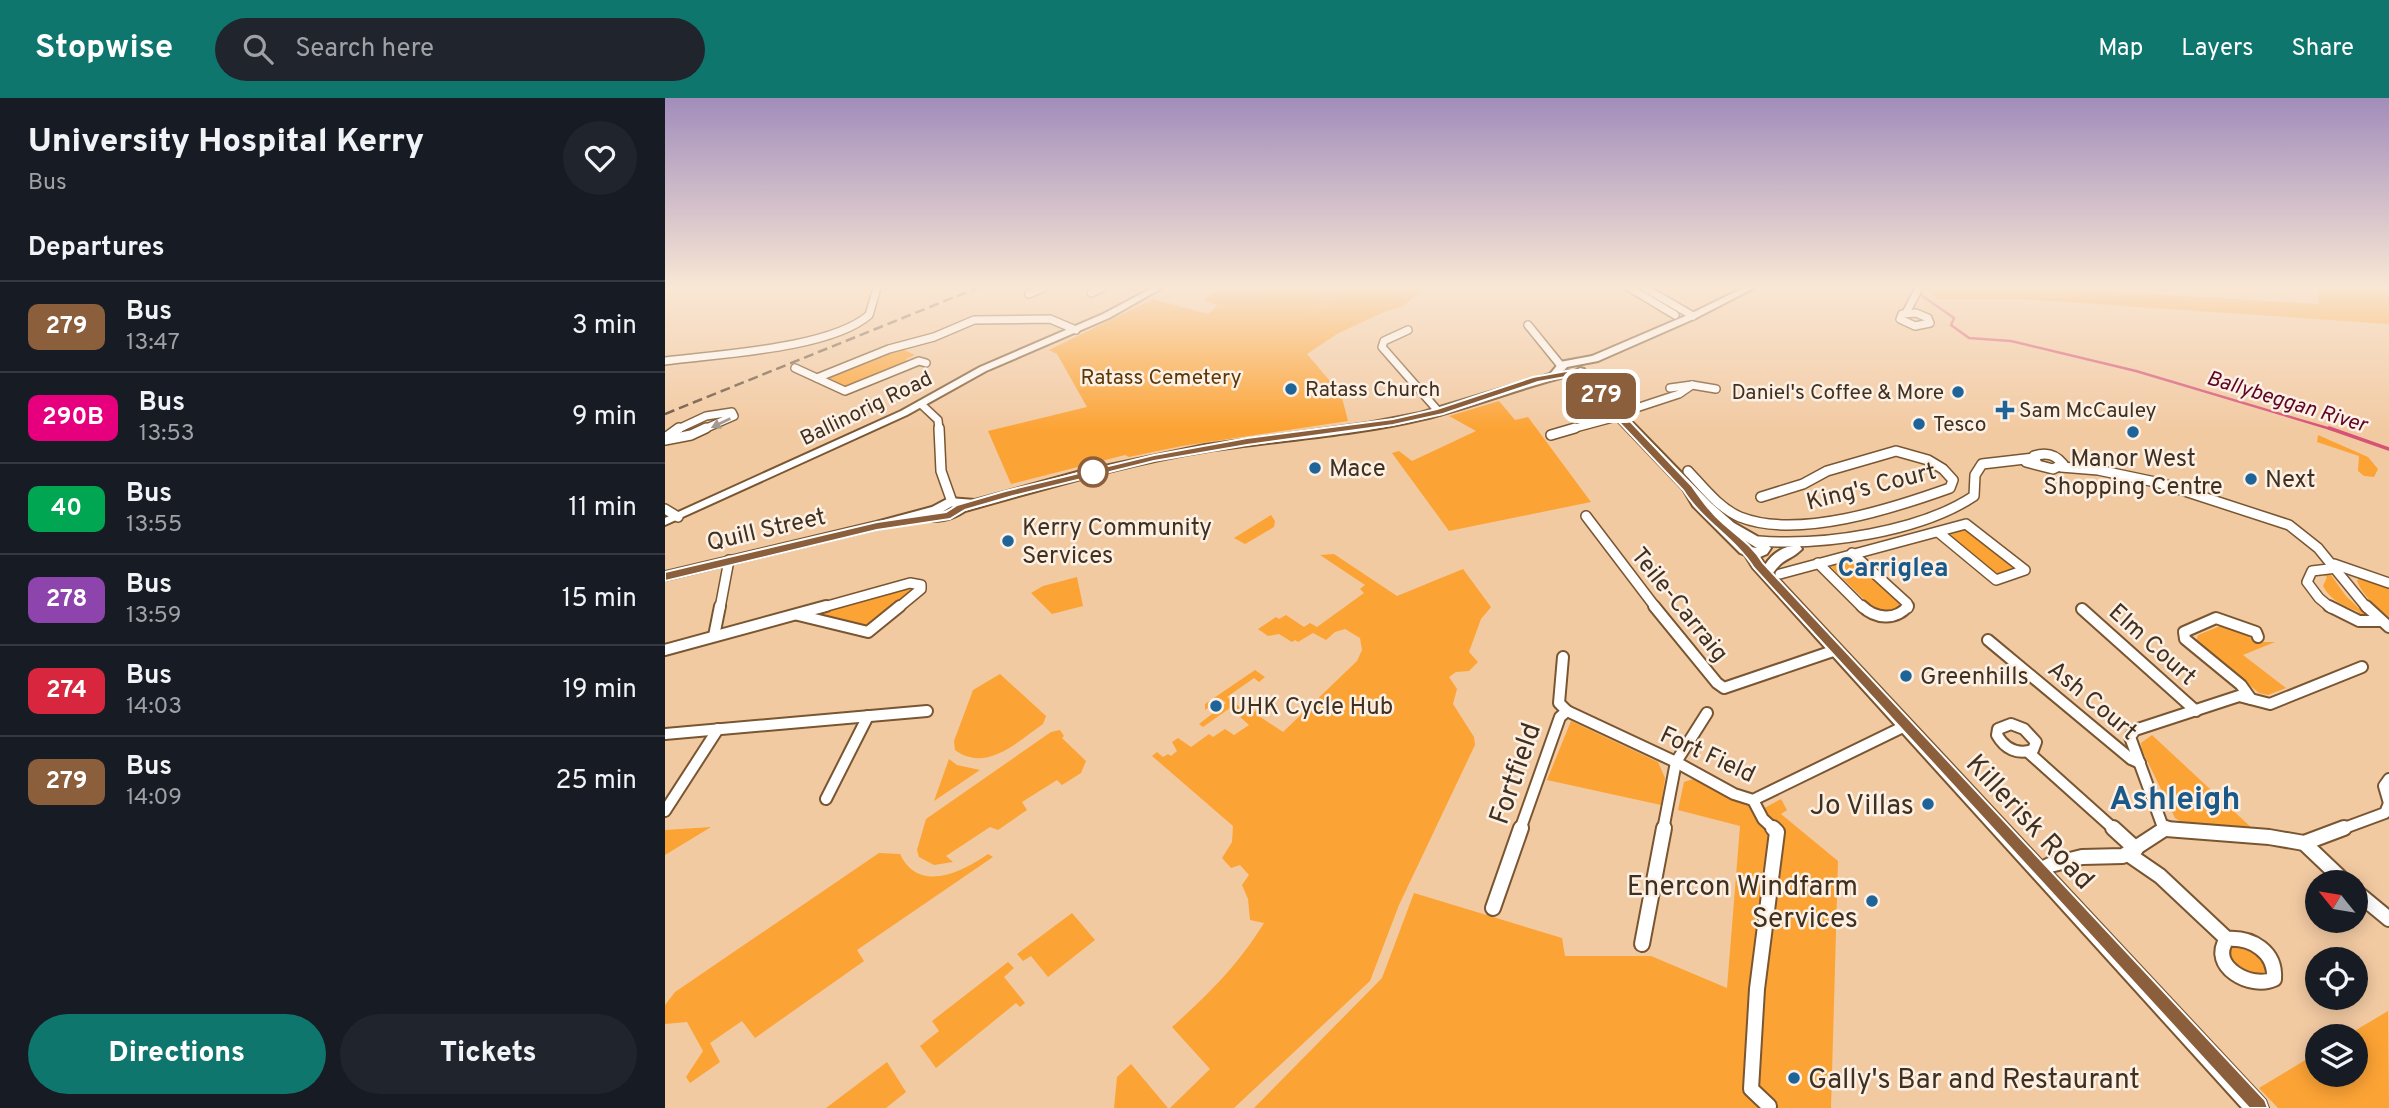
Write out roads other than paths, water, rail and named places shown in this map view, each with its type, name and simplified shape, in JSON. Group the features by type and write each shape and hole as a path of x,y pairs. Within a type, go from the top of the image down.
{"main road":[{"path":"950,509 1205,448 1368,426 1439,412 1572,368 1649,335"},
{"name":"Killerisk Road","path":"1572,368 1688,488 1697,503 1754,547 1770,573 1836,650 2257,1108"},
{"name":"Quill Street","path":"665,576 1009,494"},
{"path":"1770,573 1776,558 1795,548"}],"street":[{"path":"665,361 829,335"},
{"path":"817,378 898,345 938,335"},
{"name":"Ballinorig Road","path":"665,522 922,405 983,369 1064,335"},
{"path":"1397,335 1384,341 1382,347 1439,412"},
{"path":"1538,335 1572,368"},
{"path":"795,368 845,391 919,361 926,363"},
{"path":"1551,435 1679,394 1692,385"},
{"path":"1670,388 1692,385 1716,389"},
{"path":"922,405 938,420 938,456 943,488 950,509"},
{"path":"725,411 732,412 734,416 700,432 665,439 725,411"},
{"name":"King's Court","path":"1688,471 1720,505 1741,518 1775,526 1811,523 1857,514 1928,496 1950,488 1954,480 1948,472 1935,464 1907,453 1896,452 1827,471 1803,484 1761,497"},
{"path":"2035,461 2046,454 2061,464 2160,483 2274,518 2306,534 2336,566 2349,587 2384,624"},
{"path":"1754,547 1795,548 1939,514 1969,502 1974,496 1975,469 1990,461 2035,461 2050,469 2061,464"},
{"path":"665,509 678,517"},
{"path":"1857,514 1876,530"},
{"name":"Teile-Carraig","path":"1586,516 1626,570 1717,683 1724,688 1836,650"},
{"path":"1770,573 1966,524 2025,570 1996,580 1938,532"},
{"path":"1887,528 1902,542"},
{"path":"1754,547 1812,543"},
{"path":"1818,563 1871,615 1883,618 1909,607 1852,553"},
{"path":"714,636 729,561"},
{"path":"2384,624 2348,616 2311,590 2307,582 2312,571 2336,566 2389,583"},
{"path":"665,650 910,583 921,585 921,589 868,632 798,615"},
{"name":"Elm Court","path":"2082,609 2196,711"},
{"path":"2251,699 2241,685 2185,639 2184,632 2216,618 2256,632 2258,638"},
{"name":"Ash Court","path":"1987,640 2131,759 2140,763"},
{"name":"Fortfield","path":"1493,908 1560,716 1567,711 1559,703 1563,657"},
{"path":"2166,829 2130,737 2135,730 2238,696 2270,704 2362,667"},
{"path":"665,734 927,710"},
{"name":"Fort Field","path":"1567,711 1676,762 1734,794 1753,800 1905,726"},
{"path":"1641,944 1676,762 1707,713"},
{"path":"826,799 868,716"},
{"path":"665,811 718,729"},
{"path":"2028,752 2227,939"},
{"path":"2039,871 2050,865 2082,857 2123,856 2166,829 2269,837 2304,843 2367,822 2385,813 2389,803 2384,786 2389,779"},
{"path":"1753,800 1763,819 1777,832 1757,989 1751,1090 1769,1106"},
{"path":"2304,843 2333,870"},
{"path":"2368,902 2389,919"}],"waterway":[{"name":"Ballybeggan River","path":"1965,335 1969,338 2011,341 2136,371 2334,430"},
{"name":"Ballybeggan River","path":"2329,428 2389,449"}],"railway":[{"path":"665,414 860,335"}],"place":[{"name":"Ratass Church","path":"1291,389"},
{"name":"Daniel's Coffee & More","path":"1958,392"},
{"name":"Sam McCauley","path":"2005,410"},
{"name":"Tesco","path":"1919,424"},
{"name":"Manor West Shopping Centre","path":"2133,432"},
{"name":"Mace","path":"1315,468"},
{"name":"Next","path":"2251,479"},
{"name":"Kerry Community Services","path":"1008,541"},
{"name":"Greenhills","path":"1906,676"},
{"name":"UHK Cycle Hub","path":"1216,706"},
{"name":"Jo Villas","path":"1928,804"},
{"name":"Enercon Windfarm Services","path":"1872,901"},
{"name":"Gally's Bar and Restaurant","path":"1794,1078"}],"district":[{"name":"Carriglea","path":"1893,567"},
{"name":"Ashleigh","path":"2175,798"}],"park label":[{"name":"Ratass Cemetery","path":"1161,377"}]}
